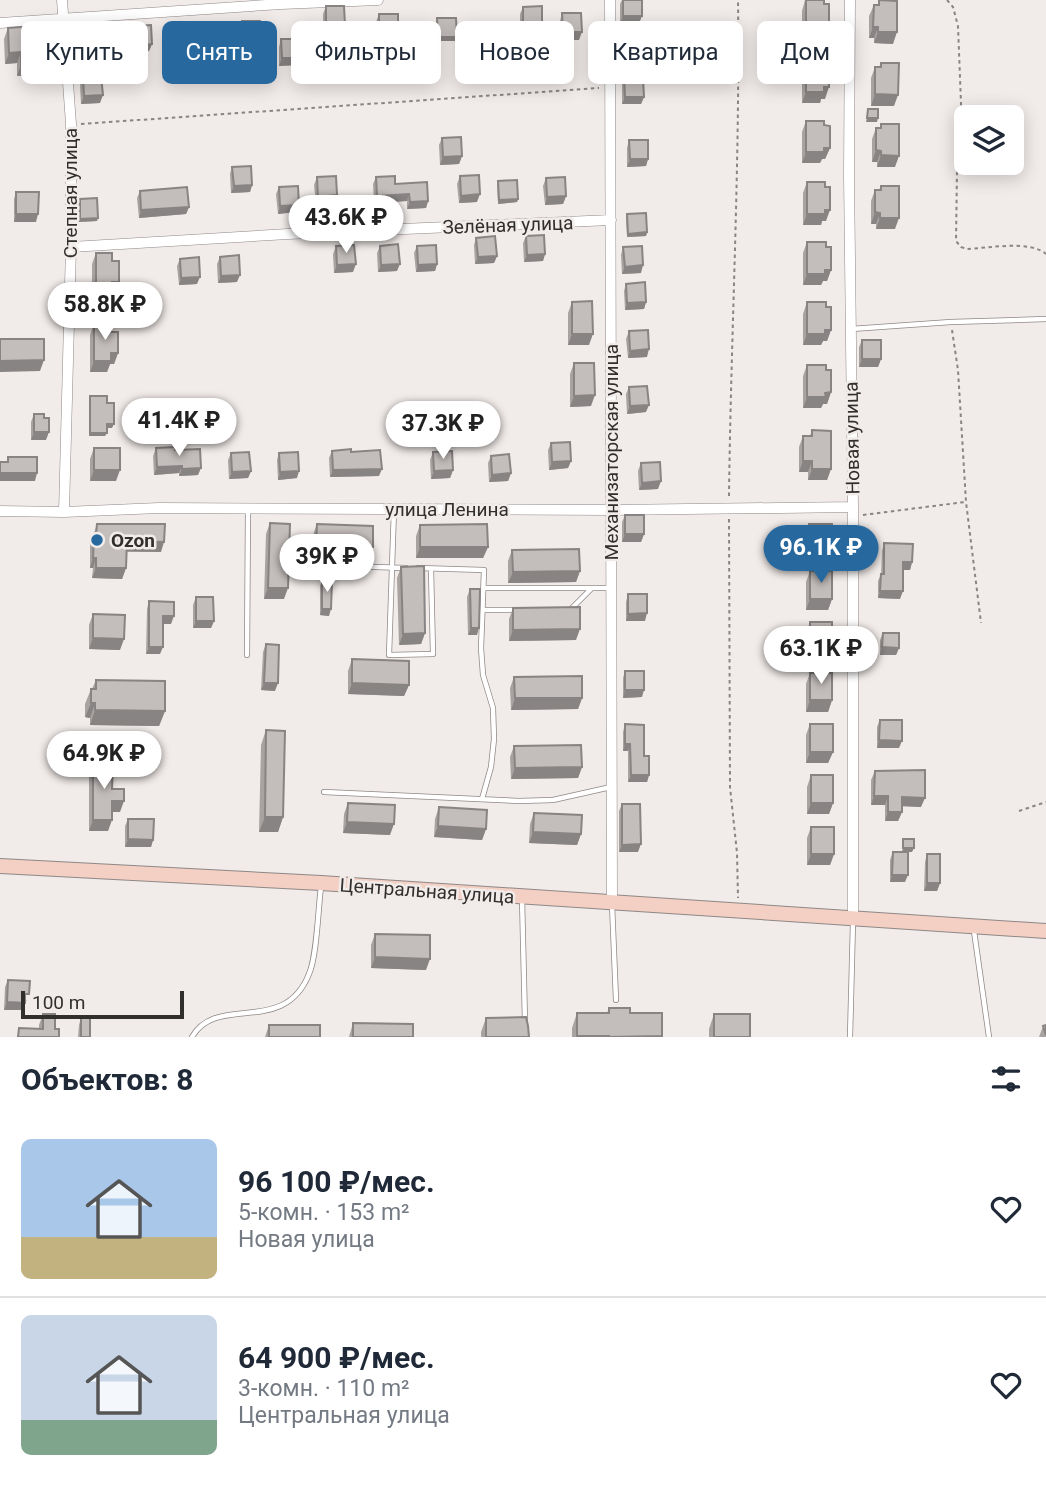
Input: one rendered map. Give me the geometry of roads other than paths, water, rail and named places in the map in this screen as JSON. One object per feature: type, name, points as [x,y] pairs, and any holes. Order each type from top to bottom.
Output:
[{"type":"street","name":"Степная улица","points":[[62,0],[71,124],[71,247],[64,512]]},
{"type":"street","points":[[0,23],[379,0]]},
{"type":"street","name":"Механизаторская улица","points":[[610,0],[612,904]]},
{"type":"street","name":"Новая улица","points":[[850,0],[853,918]]},
{"type":"street","name":"Зелёная улица","points":[[71,247],[611,220]]},
{"type":"street","name":"улица Ленина","points":[[0,511],[64,512],[159,508],[729,508],[853,512]]},
{"type":"street","name":"Центральная улица","points":[[0,866],[321,883],[1046,932]]},
{"type":"lane","points":[[850,330],[951,322],[1046,319]]},
{"type":"lane","points":[[247,655],[248,509]]},
{"type":"lane","points":[[394,509],[389,655],[433,654],[431,568]]},
{"type":"lane","points":[[316,565],[484,570],[481,648],[483,676],[493,708],[494,739],[491,766],[482,799]]},
{"type":"lane","points":[[484,587],[612,588]]},
{"type":"lane","points":[[557,610],[569,610],[592,588]]},
{"type":"lane","points":[[482,610],[520,610]]},
{"type":"lane","points":[[324,792],[553,800],[612,787]]},
{"type":"lane","points":[[192,1037],[202,1026],[216,1018],[269,1010],[288,1004],[300,993],[311,971],[321,883]]},
{"type":"lane","points":[[522,897],[525,1025]]},
{"type":"lane","points":[[612,904],[616,1000]]},
{"type":"lane","points":[[850,1037],[853,918]]},
{"type":"lane","points":[[973,927],[989,1037]]},
{"type":"place","name":"Ozon","points":[[97,540]]}]
